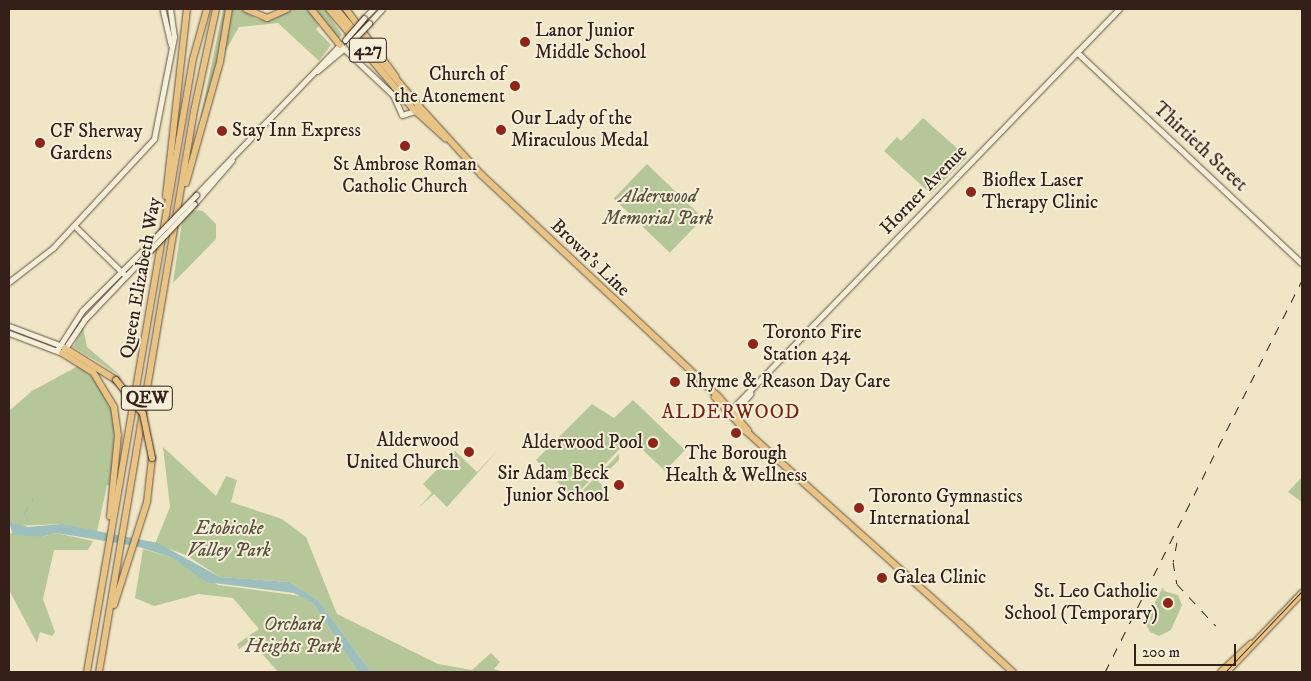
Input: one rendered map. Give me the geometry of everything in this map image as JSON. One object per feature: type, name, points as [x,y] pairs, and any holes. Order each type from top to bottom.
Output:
[{"type":"highway","points":[[167,218],[188,9]]},
{"type":"highway","name":"Queen Elizabeth Way","points":[[87,672],[111,519],[167,218],[193,59],[206,9]]},
{"type":"highway","name":"Queen Elizabeth Way","points":[[100,672],[180,203],[216,9]]},
{"type":"highway","points":[[246,9],[267,18],[287,9]]},
{"type":"highway","points":[[311,9],[345,44]]},
{"type":"highway","name":"427","points":[[329,9],[415,108]]},
{"type":"highway","name":"427","points":[[336,9],[402,89]]},
{"type":"highway","points":[[347,9],[415,108]]},
{"type":"highway","points":[[180,203],[209,109],[229,11]]},
{"type":"highway","points":[[61,349],[97,376],[114,407],[118,436],[111,519]]},
{"type":"highway","points":[[61,349],[116,380],[143,414],[152,458],[140,528],[131,560],[111,611]]},
{"type":"main road","points":[[345,44],[373,9]]},
{"type":"main road","points":[[61,349],[145,248],[317,72],[382,9]]},
{"type":"main road","name":"Horner Avenue","points":[[731,413],[1119,9]]},
{"type":"main road","name":"Brown's Line","points":[[345,44],[393,95],[402,114],[415,108],[748,430],[1013,672]]},
{"type":"main road","points":[[124,273],[144,257],[232,160]]},
{"type":"main road","points":[[9,326],[61,349]]},
{"type":"main road","points":[[9,333],[61,349]]},
{"type":"main road","points":[[1227,672],[1302,593]]},
{"type":"main road","points":[[1221,672],[1255,643]]},
{"type":"street","points":[[164,9],[171,47]]},
{"type":"street","points":[[9,282],[75,226],[154,139],[174,27],[170,9]]},
{"type":"street","name":"Thirtieth Street","points":[[1077,52],[1302,263]]},
{"type":"street","points":[[75,226],[124,273]]},
{"type":"green space","points":[[223,9],[243,9],[256,19],[270,21],[292,9],[308,9],[319,26],[316,29],[331,45],[319,61],[278,23],[239,27],[218,64],[199,125]]},
{"type":"green space","points":[[315,9],[325,9],[342,35],[337,40]]},
{"type":"green space","points":[[923,118],[967,157],[931,194],[884,151],[897,137],[901,141]]},
{"type":"green space","name":"Alderwood Memorial Park","points":[[647,164],[703,218],[670,253],[614,199]]},
{"type":"green space","points":[[193,210],[203,211],[216,224],[216,239],[173,283],[182,222]]},
{"type":"green space","points":[[83,327],[87,347],[121,376],[73,347]]},
{"type":"green space","points":[[78,366],[92,377],[112,407],[115,425],[111,486],[107,485],[97,532],[62,524],[15,526],[9,522],[9,411],[32,391]]},
{"type":"green space","points":[[633,400],[685,450],[665,471],[630,438],[573,498],[536,460],[592,404],[614,418]]},
{"type":"green space","name":"Etobicoke Valley Park","points":[[163,447],[216,496],[226,476],[237,480],[231,502],[282,519],[306,537],[337,614],[438,664],[472,670],[491,653],[500,662],[494,669],[504,672],[371,672],[318,600],[289,582],[220,577],[186,555],[155,544],[170,507]]},
{"type":"green space","points":[[499,449],[447,507],[434,494],[418,508],[432,493],[423,484],[455,451],[477,472]]},
{"type":"green space","points":[[619,454],[619,460],[598,481],[605,488],[592,502],[581,492]]},
{"type":"green space","points":[[1302,477],[1302,502],[1288,492]]},
{"type":"green space","points":[[9,533],[41,537],[56,533],[93,541],[88,550],[54,550],[43,599],[55,632],[52,636],[40,632],[37,643],[9,590]]},
{"type":"green space","name":"Orchard Heights Park","points":[[143,549],[173,558],[218,585],[301,596],[313,603],[358,672],[278,672],[251,641],[239,649],[237,644],[259,629],[233,598],[199,594],[154,606],[135,598]]},
{"type":"green space","points":[[1163,587],[1164,591],[1178,595],[1182,605],[1171,630],[1159,636],[1150,632],[1145,622]]},
{"type":"water","points":[[9,522],[28,527],[62,524],[158,543],[220,577],[289,582],[318,600],[371,672],[358,672],[313,603],[294,593],[206,582],[173,558],[136,546],[56,533],[41,537],[13,535]]},
{"type":"waterway","points":[[28,506],[24,513],[28,521]]},
{"type":"tram line","points":[[1225,672],[1302,591]]},
{"type":"railway","points":[[1105,672],[1302,280]]},
{"type":"railway","points":[[1177,542],[1173,562],[1177,584],[1216,626]]},
{"type":"place","name":"Lanor Junior Middle School","points":[[525,42]]},
{"type":"place","name":"Church of the Atonement","points":[[515,86]]},
{"type":"place","name":"Our Lady of the Miraculous Medal","points":[[501,130]]},
{"type":"place","name":"Stay Inn Express","points":[[222,131]]},
{"type":"place","name":"CF Sherway Gardens","points":[[40,143]]},
{"type":"place","name":"St Ambrose Roman Catholic Church","points":[[405,146]]},
{"type":"place","name":"Bioflex Laser Therapy Clinic","points":[[971,192]]},
{"type":"place","name":"Toronto Fire Station 434","points":[[753,344]]},
{"type":"place","name":"Rhyme & Reason Day Care","points":[[675,382]]},
{"type":"place","name":"The Borough Health & Wellness","points":[[736,433]]},
{"type":"place","name":"Alderwood Pool","points":[[653,443]]},
{"type":"place","name":"Alderwood United Church","points":[[469,452]]},
{"type":"place","name":"Sir Adam Beck Junior School","points":[[619,485]]},
{"type":"place","name":"Toronto Gymnastics International","points":[[859,508]]},
{"type":"place","name":"Galea Clinic","points":[[882,578]]},
{"type":"place","name":"St. Leo Catholic School (Temporary)","points":[[1168,603]]},
{"type":"district","name":"ALDERWOOD","points":[[731,412]]}]
